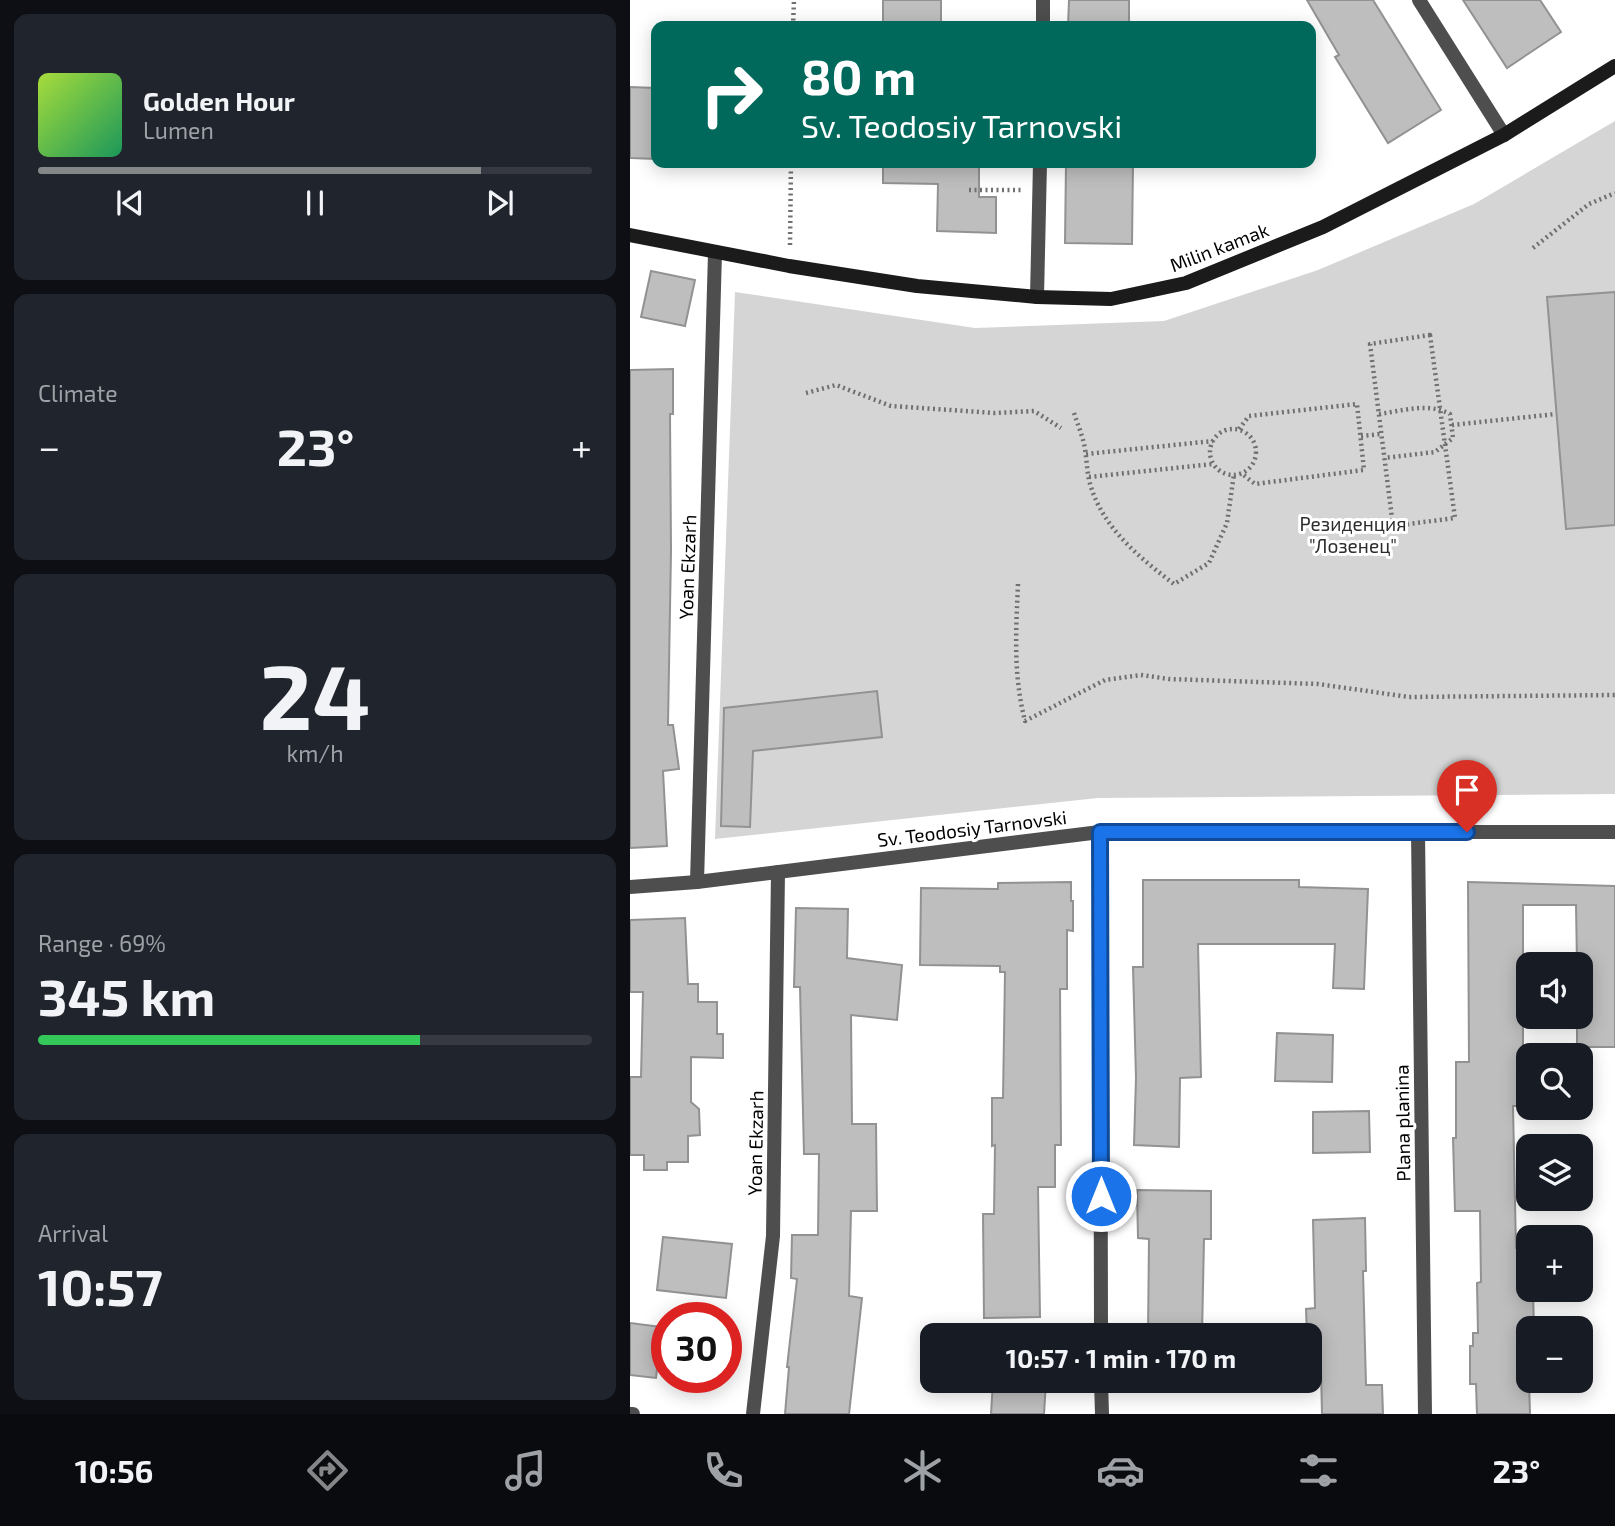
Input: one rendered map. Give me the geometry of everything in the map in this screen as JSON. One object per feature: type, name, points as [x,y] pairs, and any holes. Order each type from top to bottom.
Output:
[{"type":"street","points":[[1043,0],[1043,21]]},
{"type":"street","points":[[1419,0],[1504,135]]},
{"type":"street","name":"Milin kamak","points":[[630,235],[789,267],[917,286],[1037,297],[1111,299],[1186,283],[1324,227],[1504,135],[1615,66]]},
{"type":"street","points":[[1037,297],[1040,168]]},
{"type":"street","name":"Yoan Ekzarh","points":[[698,882],[715,253]]},
{"type":"street","points":[[1100,832],[1101,1323]]},
{"type":"street","name":"Sv. Teodosiy Tarnovski","points":[[630,887],[698,882],[1100,832],[1615,832]]},
{"type":"street","name":"Plana planina","points":[[1418,832],[1425,1414]]},
{"type":"street","name":"Yoan Ekzarh","points":[[753,1414],[773,1236],[778,872]]},
{"type":"street","points":[[1101,1393],[1102,1414]]},
{"type":"path","points":[[793,21],[794,0]]},
{"type":"path","points":[[789,267],[791,168]]},
{"type":"path","points":[[970,190],[1020,190]]},
{"type":"path","points":[[1533,248],[1590,204],[1615,193]]},
{"type":"path","points":[[1430,335],[1455,518],[1393,526],[1379,414],[1370,344],[1430,335]]},
{"type":"path","points":[[806,393],[836,385],[891,406],[995,413],[1034,411],[1060,428]]},
{"type":"path","points":[[1239,429],[1249,416],[1357,404],[1364,470],[1255,484],[1241,473]]},
{"type":"path","points":[[1379,414],[1440,408],[1450,414],[1452,425],[1453,438],[1435,453],[1384,458]]},
{"type":"path","points":[[1074,413],[1095,499],[1121,537],[1144,561],[1174,584],[1209,563],[1227,523],[1234,474]]},
{"type":"path","points":[[1452,425],[1556,414]]},
{"type":"path","points":[[1089,477],[1213,464],[1226,473],[1241,473],[1252,464],[1256,450],[1251,437],[1239,429],[1224,430],[1213,441],[1210,449],[1213,464]]},
{"type":"path","points":[[1360,436],[1381,434]]},
{"type":"path","points":[[1086,454],[1213,441]]},
{"type":"path","points":[[1018,584],[1015,649],[1017,691],[1025,721],[1105,680],[1141,675],[1183,680],[1318,684],[1409,697],[1615,695]]},
{"type":"green space","name":"Резиденция \"Лозенец\"","points":[[1615,121],[1615,794],[1098,798],[715,839],[735,292],[975,328],[1164,321],[1318,270],[1474,204]]},
{"type":"building","points":[[883,0],[941,0],[941,21],[883,21]]},
{"type":"building","points":[[1069,0],[1129,0],[1129,21],[1068,21]]},
{"type":"building","points":[[1307,0],[1373,0],[1441,110],[1388,143],[1335,57],[1339,55]]},
{"type":"building","points":[[1463,0],[1540,0],[1561,32],[1507,68]]},
{"type":"building","points":[[630,87],[651,88],[651,159],[630,158]]},
{"type":"building","points":[[883,168],[979,168],[979,197],[996,197],[996,233],[937,231],[938,184],[883,183]]},
{"type":"building","points":[[1066,168],[1133,168],[1132,244],[1065,243]]},
{"type":"building","points":[[651,271],[695,280],[685,326],[641,317]]},
{"type":"building","points":[[1615,292],[1615,525],[1566,529],[1547,297]]},
{"type":"building","points":[[673,369],[673,414],[670,414],[668,725],[673,725],[679,769],[663,771],[667,846],[630,848],[630,370]]},
{"type":"building","points":[[877,691],[882,737],[753,751],[750,827],[721,826],[724,708]]},
{"type":"building","points":[[1143,880],[1299,880],[1299,887],[1368,889],[1364,989],[1333,988],[1335,944],[1198,944],[1201,1077],[1180,1078],[1179,1147],[1134,1145],[1136,1078],[1133,967],[1143,967]]},
{"type":"building","points":[[1071,882],[1073,931],[1067,930],[1067,989],[1060,989],[1061,1145],[1055,1145],[1055,1187],[1038,1187],[1040,1317],[984,1318],[983,1214],[994,1214],[995,1145],[992,1146],[992,1098],[1003,1098],[1005,972],[1000,972],[1000,966],[920,965],[921,888],[998,889],[998,883]]},
{"type":"building","points":[[1468,882],[1615,886],[1615,1047],[1593,1047],[1593,1043],[1577,1043],[1577,1029],[1593,1029],[1593,952],[1577,952],[1576,905],[1523,905],[1523,952],[1516,952],[1516,1029],[1523,1029],[1523,1043],[1516,1043],[1516,1106],[1513,1106],[1516,1302],[1533,1302],[1534,1316],[1516,1316],[1516,1393],[1529,1393],[1530,1414],[1477,1414],[1476,1384],[1470,1384],[1470,1346],[1473,1346],[1473,1333],[1478,1333],[1477,1283],[1481,1282],[1480,1211],[1455,1211],[1453,1138],[1456,1138],[1456,1062],[1469,1062]]},
{"type":"building","points":[[796,908],[848,909],[847,958],[902,965],[897,1020],[851,1015],[852,1124],[876,1124],[877,1211],[851,1211],[849,1296],[862,1298],[849,1414],[785,1414],[787,1367],[797,1279],[791,1278],[792,1235],[818,1235],[819,1154],[804,1154],[800,987],[794,987]]},
{"type":"building","points":[[685,918],[688,984],[698,984],[698,1002],[717,1002],[717,1034],[723,1034],[723,1058],[691,1057],[691,1102],[699,1109],[700,1135],[688,1136],[688,1162],[667,1162],[667,1170],[644,1170],[644,1155],[630,1155],[630,1077],[641,1077],[643,992],[630,992],[630,920]]},
{"type":"building","points":[[1277,1033],[1333,1035],[1332,1082],[1275,1081]]},
{"type":"building","points":[[1369,1111],[1370,1152],[1313,1153],[1313,1112]]},
{"type":"building","points":[[1137,1190],[1211,1191],[1211,1239],[1204,1239],[1202,1323],[1148,1323],[1149,1239],[1138,1238]]},
{"type":"building","points":[[1365,1218],[1366,1271],[1363,1271],[1366,1385],[1382,1385],[1383,1414],[1322,1414],[1322,1323],[1307,1323],[1306,1309],[1315,1308],[1313,1220]]},
{"type":"building","points":[[663,1237],[732,1244],[726,1298],[657,1290]]},
{"type":"building","points":[[630,1323],[651,1326],[651,1377],[630,1375]]},
{"type":"building","points":[[992,1393],[1045,1393],[1044,1414],[991,1414]]},
{"type":"route","points":[[1101,1196],[1100,832],[1467,832]]}]
